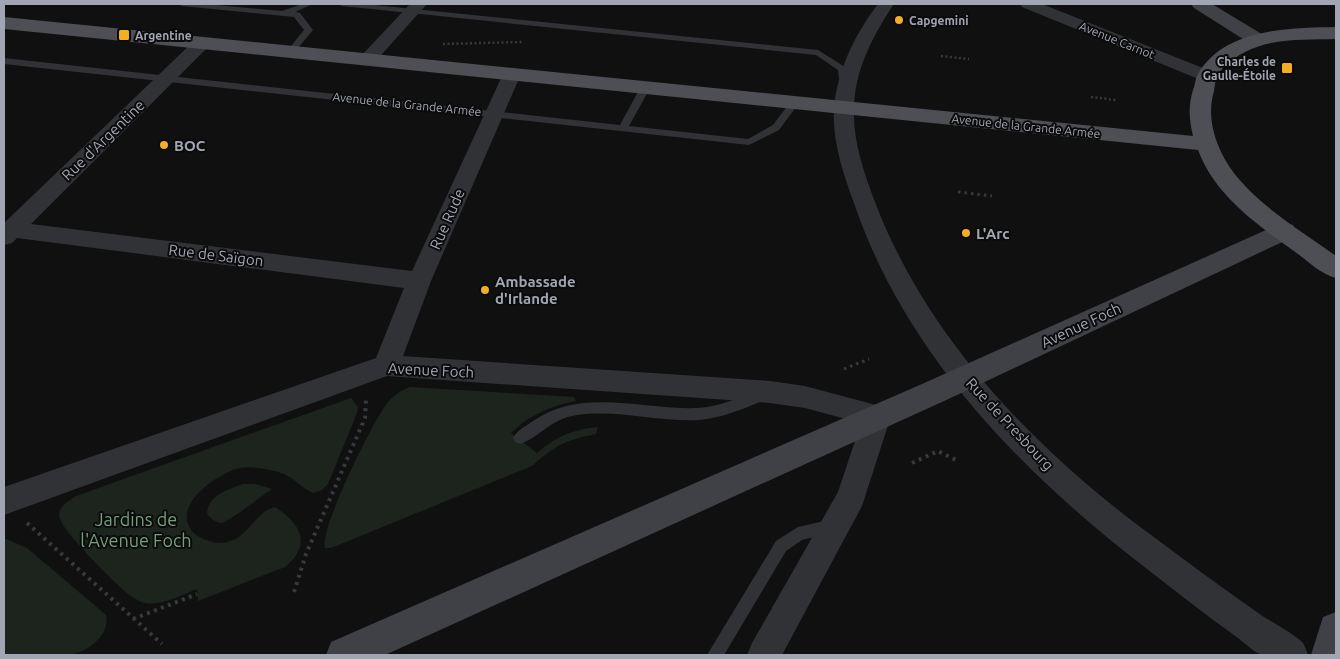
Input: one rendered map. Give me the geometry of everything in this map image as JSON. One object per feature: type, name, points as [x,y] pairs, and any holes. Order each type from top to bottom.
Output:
[{"type":"main road","points":[[1200,4],[1258,40]]},
{"type":"main road","name":"Avenue de la Grande Armée","points":[[4,23],[1208,144]]},
{"type":"main road","points":[[1336,33],[1305,33],[1258,40],[1239,47],[1228,54],[1207,76],[1200,101],[1201,114],[1212,158],[1231,184],[1253,207],[1336,270]]},
{"type":"main road","name":"Avenue Foch","points":[[344,655],[966,378],[1284,231]]},
{"type":"main road","points":[[1329,655],[1336,630]]},
{"type":"street","name":"Rue de Presbourg","points":[[886,4],[862,41],[853,67],[844,108],[850,160],[873,230],[926,324],[966,378],[1003,422],[1044,464],[1102,516],[1218,604],[1291,655]]},
{"type":"street","name":"Avenue Carnot","points":[[1028,4],[1207,76]]},
{"type":"street","points":[[367,60],[416,7]]},
{"type":"street","name":"Rue d'Argentine","points":[[8,233],[202,43]]},
{"type":"street","name":"Rue Rude","points":[[386,365],[419,281],[512,74]]},
{"type":"street","name":"Rue de Saïgon","points":[[8,233],[419,281]]},
{"type":"street","name":"Avenue Foch","points":[[13,499],[386,365],[770,392],[805,397],[877,416]]},
{"type":"street","points":[[764,655],[852,496],[877,416]]},
{"type":"lane","points":[[182,4],[297,15],[309,30],[290,52]]},
{"type":"lane","points":[[284,13],[309,4]]},
{"type":"lane","points":[[342,4],[416,7],[818,53],[842,69],[844,108]]},
{"type":"lane","name":"Avenue de la Grande Armée","points":[[4,61],[749,142],[771,132],[782,124],[794,103]]},
{"type":"lane","points":[[623,128],[645,88]]},
{"type":"lane","points":[[520,438],[546,419],[563,412],[586,408],[698,414],[719,411],[770,392]]},
{"type":"lane","points":[[715,655],[781,546],[798,534],[838,524]]},
{"type":"path","points":[[941,56],[969,59]]},
{"type":"path","points":[[1091,97],[1116,100]]},
{"type":"path","points":[[958,192],[992,196]]},
{"type":"path","points":[[844,370],[870,359]]},
{"type":"path","points":[[294,592],[306,554],[365,418],[367,391]]},
{"type":"path","points":[[912,463],[938,451],[956,460]]},
{"type":"path","points":[[13,499],[133,619],[162,644]]},
{"type":"path","points":[[133,619],[197,594]]},
{"type":"green space","points":[[410,387],[574,397],[576,401],[541,412],[525,421],[511,433],[537,453],[551,442],[565,435],[598,427],[596,434],[561,445],[547,453],[532,466],[331,548],[325,548],[325,537],[338,500],[370,432],[391,399]]},
{"type":"green space","name":"Jardins de l'Avenue Foch","points":[[351,398],[358,407],[357,413],[328,484],[322,490],[313,493],[284,474],[245,467],[220,476],[210,483],[192,501],[188,511],[187,521],[192,531],[197,536],[219,543],[229,542],[237,538],[267,510],[275,507],[291,520],[300,534],[299,550],[285,567],[198,601],[197,589],[158,603],[145,603],[124,591],[90,558],[62,523],[59,516],[59,512],[64,504],[76,496]]},
{"type":"green space","points":[[243,484],[256,484],[272,489],[225,522],[216,522],[207,514],[211,502],[219,494]]},
{"type":"green space","name":"Jardins de l'Avenue Foch","points":[[4,538],[27,548],[106,615],[105,630],[89,647],[67,655],[4,655]]},
{"type":"place","name":"Capgemini","points":[[899,20]]},
{"type":"place","name":"Argentine","points":[[124,35]]},
{"type":"place","name":"Charles de Gaulle-Étoile","points":[[1287,68]]},
{"type":"place","name":"BOC","points":[[164,145]]},
{"type":"place","name":"L'Arc","points":[[966,233]]},
{"type":"place","name":"Ambassade d'Irlande","points":[[485,290]]}]
